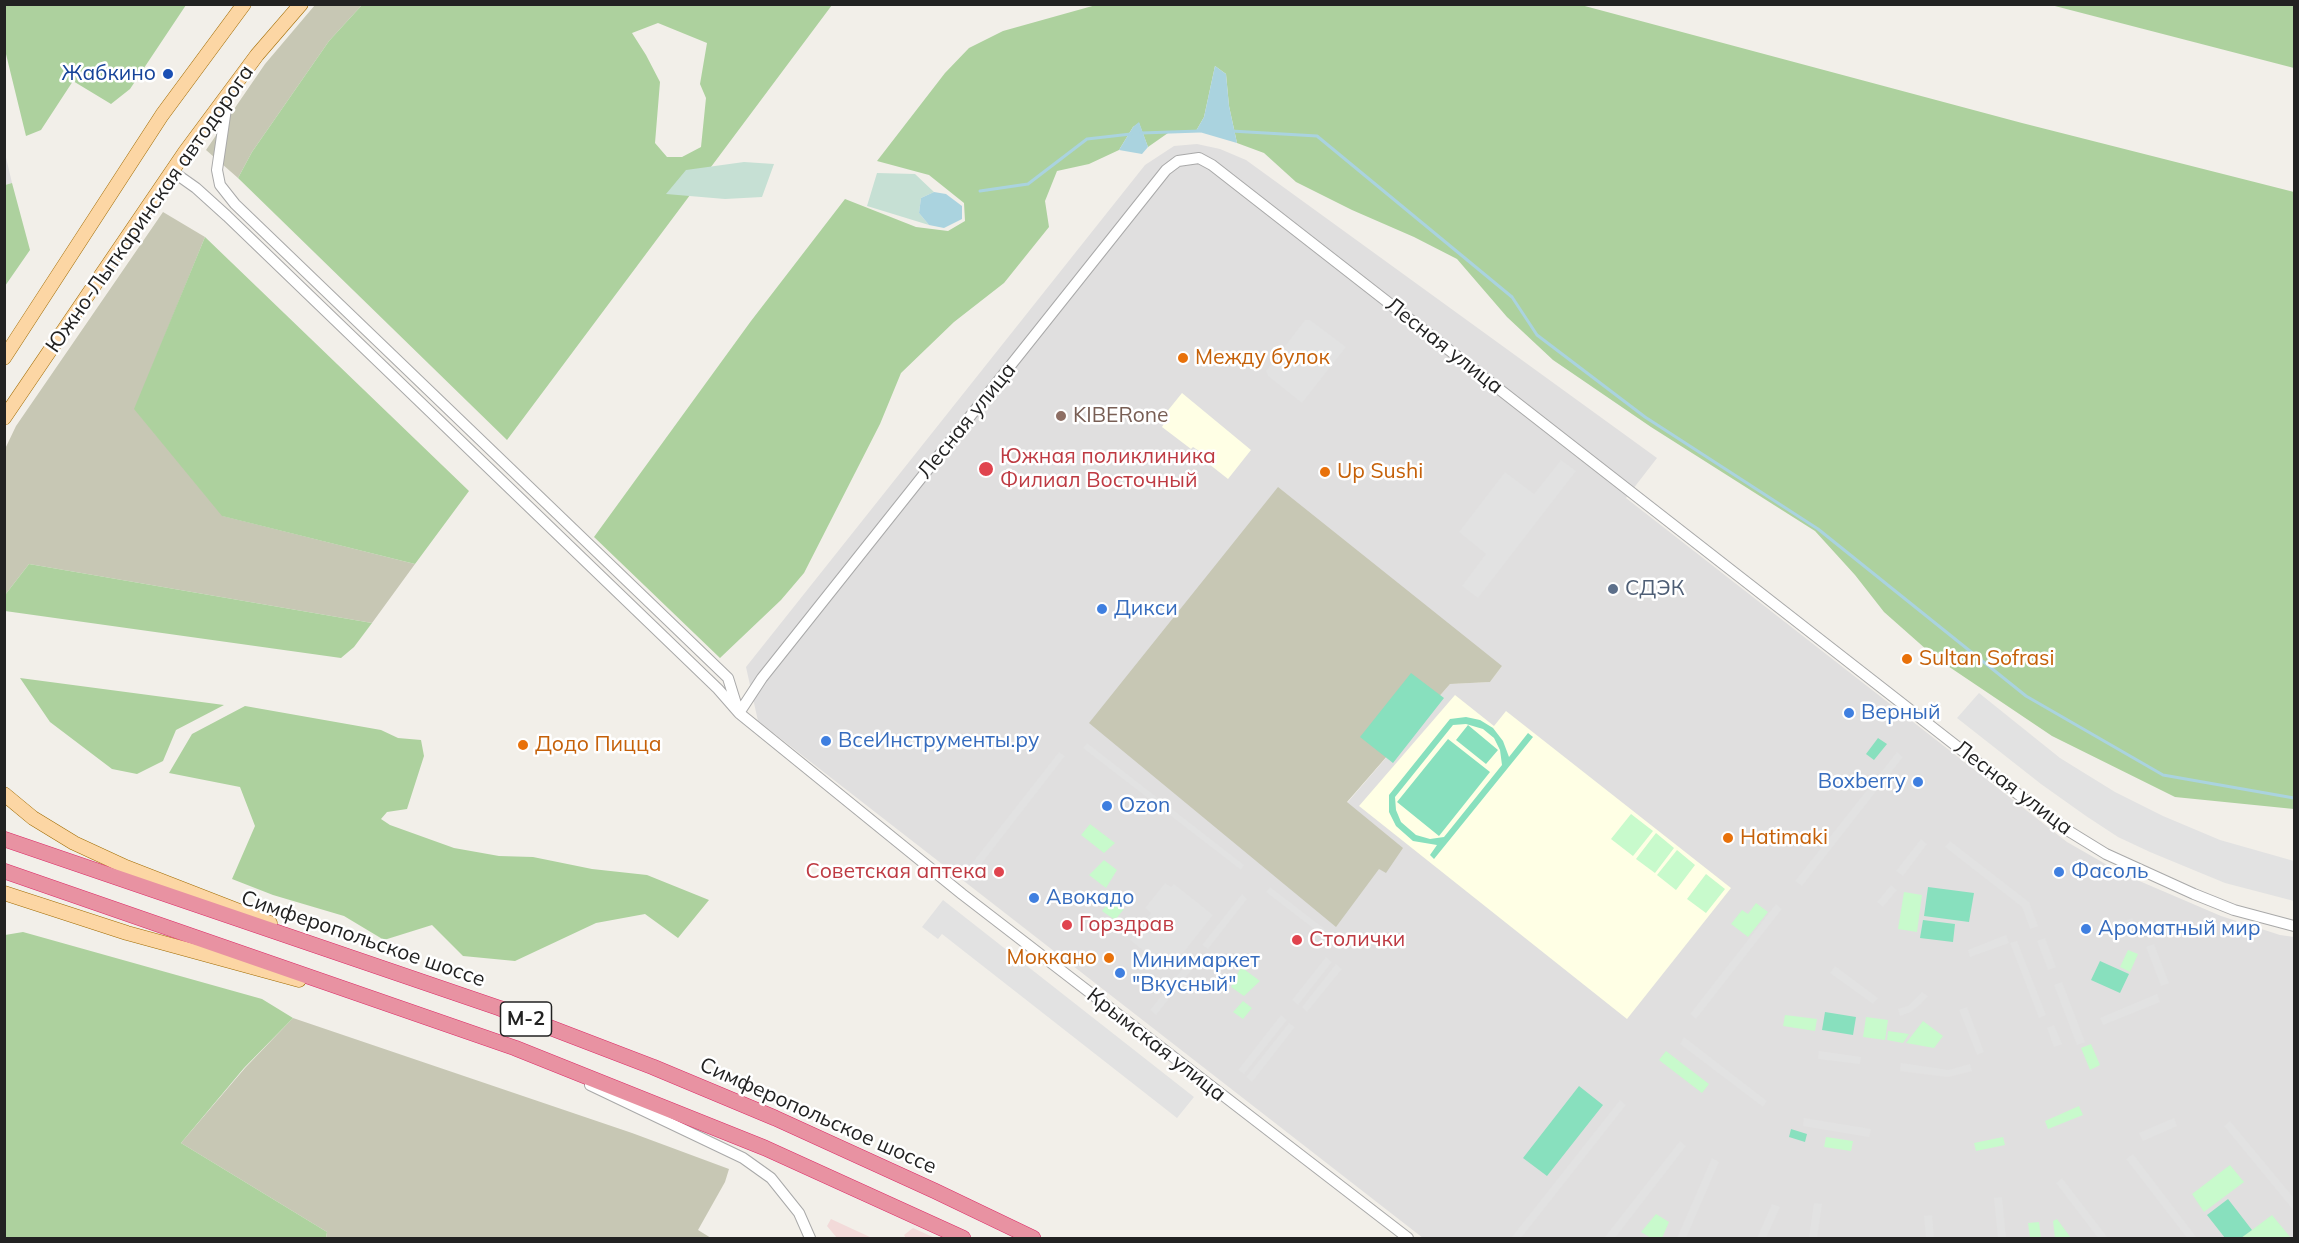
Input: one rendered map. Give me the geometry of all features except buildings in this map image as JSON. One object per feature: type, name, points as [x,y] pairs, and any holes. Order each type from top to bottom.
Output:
[{"type":"highway","name":"Симферопольское шоссе","points":[[4,838],[499,1008],[642,1063],[775,1118],[935,1191],[1033,1239]]},
{"type":"highway","name":"М-2","points":[[4,871],[515,1048],[765,1148],[963,1239]]},
{"type":"main road","name":"Южно-Лыткаринская автодорога","points":[[4,358],[162,115],[244,4]]},
{"type":"main road","name":"Южно-Лыткаринская автодорога","points":[[4,418],[172,171],[257,55],[301,4]]},
{"type":"main road","points":[[4,352],[28,322]]},
{"type":"main road","points":[[4,794],[33,818],[74,843],[126,867],[417,980]]},
{"type":"main road","points":[[4,893],[127,933],[400,1008]]},
{"type":"street","points":[[228,94],[217,170],[220,185],[235,204],[728,678],[739,713]]},
{"type":"street","name":"Лесная улица","points":[[739,713],[762,678],[1166,170],[1178,161],[1199,158],[1212,165],[2067,830],[2106,854],[2174,886],[2234,910],[2295,926]]},
{"type":"street","name":"Крымская улица","points":[[172,171],[196,188],[236,224],[718,689],[739,713],[962,894],[1408,1239]]},
{"type":"street","points":[[515,1048],[743,1158],[771,1178],[788,1197],[799,1213],[810,1239]]},
{"type":"shaded area","points":[[315,5],[362,5],[329,41],[252,152],[238,178],[206,150],[265,64]]},
{"type":"shaded area","points":[[1197,144],[1220,149],[1246,160],[1657,458],[1626,498],[2067,842],[2123,874],[2221,916],[2280,935],[2294,937],[2294,1238],[1423,1238],[758,721],[746,667],[1145,165],[1174,146]],"holes":[[[1502,666],[1490,682],[1450,684],[1347,803],[1386,872],[1090,723]]]},
{"type":"shaded area","points":[[4,149],[12,183],[5,185],[4,185]]},
{"type":"shaded area","points":[[744,162],[774,164],[762,197],[725,199],[666,194],[686,170]]},
{"type":"shaded area","points":[[877,173],[915,174],[934,192],[921,198],[919,213],[929,225],[867,206]]},
{"type":"shaded area","points":[[163,212],[205,237],[135,409],[223,516],[415,564],[372,623],[29,564],[5,595],[5,449],[16,426]]},
{"type":"shaded area","points":[[1305,320],[1310,320],[1346,347],[1302,403],[1268,376],[1266,371]]},
{"type":"shaded area","points":[[1182,393],[1251,450],[1228,479],[1209,464],[1211,461],[1205,455],[1193,447],[1191,449],[1162,427],[1165,422],[1161,419]]},
{"type":"shaded area","points":[[1561,460],[1576,471],[1478,598],[1462,586],[1486,554],[1459,532],[1505,472],[1534,494]]},
{"type":"shaded area","points":[[1278,487],[1502,666],[1490,682],[1450,684],[1347,802],[1403,848],[1386,873],[1379,869],[1336,927],[1089,723]]},
{"type":"shaded area","points":[[1979,693],[2060,758],[2115,792],[2163,816],[2220,840],[2294,861],[2294,901],[2225,883],[2118,837],[2086,816],[1957,718]]},
{"type":"shaded area","points":[[1455,695],[1494,726],[1506,711],[1731,888],[1627,1019],[1359,806]]},
{"type":"shaded area","points":[[1087,743],[1244,865],[1241,870],[1083,748]]},
{"type":"shaded area","points":[[1059,752],[1065,756],[975,872],[969,867]]},
{"type":"shaded area","points":[[1897,752],[1903,757],[1802,886],[1795,881]]},
{"type":"shaded area","points":[[1921,839],[1927,844],[1903,876],[1896,871]]},
{"type":"shaded area","points":[[1950,841],[2029,902],[2038,926],[2030,929],[2022,907],[1945,847]]},
{"type":"shaded area","points":[[1165,883],[1171,887],[1174,884],[1213,915],[1169,971],[1130,940],[1151,913],[1145,908]]},
{"type":"shaded area","points":[[1891,885],[1897,890],[1883,907],[1877,902]]},
{"type":"shaded area","points":[[1270,887],[1326,930],[1322,935],[1266,892]]},
{"type":"shaded area","points":[[1242,894],[1247,899],[1208,949],[1202,945]]},
{"type":"shaded area","points":[[943,900],[1194,1097],[1177,1118],[942,934],[938,939],[922,927]]},
{"type":"shaded area","points":[[1776,904],[1782,909],[1696,1019],[1690,1014]]},
{"type":"shaded area","points":[[2132,918],[2135,926],[2115,933],[2112,926]]},
{"type":"shaded area","points":[[2006,935],[2009,943],[1970,957],[1968,950]]},
{"type":"shaded area","points":[[2045,938],[2056,967],[2048,970],[2037,941]]},
{"type":"shaded area","points":[[2017,941],[2046,1015],[2039,1018],[2010,943]]},
{"type":"shaded area","points":[[2154,944],[2169,983],[2161,986],[2146,947]]},
{"type":"shaded area","points":[[1192,957],[1198,962],[1156,1015],[1150,1010]]},
{"type":"shaded area","points":[[1326,957],[1332,962],[1298,1005],[1292,1000]]},
{"type":"shaded area","points":[[1336,964],[1342,969],[1307,1012],[1302,1007]]},
{"type":"shaded area","points":[[1835,966],[1878,998],[1873,1004],[1830,973]]},
{"type":"shaded area","points":[[2062,982],[2085,1042],[2077,1045],[2054,985]]},
{"type":"shaded area","points":[[1922,992],[1928,996],[1921,1004],[1911,1012],[1900,1016],[1898,1009],[1908,1006]]},
{"type":"shaded area","points":[[2157,994],[2160,1002],[2103,1025],[2100,1018]]},
{"type":"shaded area","points":[[1967,1007],[1984,1052],[1977,1055],[1959,1010]]},
{"type":"shaded area","points":[[1281,1015],[1287,1020],[1244,1074],[1238,1070]]},
{"type":"shaded area","points":[[293,1018],[632,1133],[729,1169],[725,1182],[698,1230],[711,1238],[326,1238],[327,1232],[181,1143],[245,1068]]},
{"type":"shaded area","points":[[1289,1023],[1295,1027],[1252,1082],[1246,1077]]},
{"type":"shaded area","points":[[2054,1025],[2062,1044],[2054,1047],[2047,1028]]},
{"type":"shaded area","points":[[1684,1037],[1767,1101],[1763,1107],[1680,1044]]},
{"type":"shaded area","points":[[1819,1051],[1861,1057],[1860,1064],[1818,1059]]},
{"type":"shaded area","points":[[1901,1063],[1949,1070],[1970,1064],[1972,1071],[1948,1077],[1900,1071]]},
{"type":"shaded area","points":[[1620,1100],[1626,1105],[1521,1238],[1511,1238]]},
{"type":"shaded area","points":[[1804,1118],[1871,1129],[1869,1137],[1803,1126]]},
{"type":"shaded area","points":[[2174,1118],[2177,1126],[2143,1141],[2139,1133]]},
{"type":"shaded area","points":[[2230,1121],[2294,1198],[2294,1211],[2224,1126]]},
{"type":"shaded area","points":[[1680,1141],[1686,1146],[1615,1238],[1604,1238]]},
{"type":"shaded area","points":[[2133,1154],[2197,1238],[2187,1238],[2126,1159]]},
{"type":"shaded area","points":[[1712,1158],[1719,1162],[1686,1238],[1677,1238]]},
{"type":"shaded area","points":[[2062,1178],[2108,1238],[2098,1238],[2056,1183]]},
{"type":"shaded area","points":[[2002,1197],[2006,1238],[1998,1238],[1994,1198]]},
{"type":"shaded area","points":[[1814,1203],[1822,1204],[1817,1238],[1809,1238]]},
{"type":"shaded area","points":[[1772,1204],[1780,1207],[1766,1238],[1757,1238]]},
{"type":"shaded area","points":[[1932,1215],[1934,1238],[1926,1238],[1924,1216]]},
{"type":"shaded area","points":[[831,1219],[872,1238],[837,1238],[827,1226]]},
{"type":"shaded area","points":[[913,1228],[935,1238],[906,1238],[904,1235]]},
{"type":"green space","points":[[4,5],[186,5],[130,89],[111,104],[73,81],[41,130],[26,136],[5,50]]},
{"type":"green space","points":[[362,5],[832,5],[507,440],[238,178],[252,152],[329,41]],"holes":[[[658,23],[707,43],[700,84],[706,98],[701,147],[682,157],[667,157],[655,143],[660,82],[632,33]]]},
{"type":"green space","points":[[1096,5],[1581,5],[2022,123],[2294,192],[2294,809],[2175,797],[2052,736],[1936,658],[1884,612],[1855,575],[1815,531],[1651,427],[1553,360],[1507,317],[1457,259],[1296,182],[1264,153],[1237,143],[1229,106],[1226,74],[1215,66],[1204,117],[1196,131],[1168,133],[1148,147],[1139,123],[1133,127],[1119,150],[1089,164],[1057,171],[1045,201],[1049,227],[1004,283],[954,322],[901,373],[880,424],[804,573],[781,600],[720,658],[594,537],[751,321],[845,199],[916,227],[948,231],[965,221],[964,203],[929,175],[877,161],[945,73],[969,48],[1003,31]]},
{"type":"green space","points":[[2051,5],[2294,5],[2294,68]]},
{"type":"green space","points":[[12,183],[30,250],[5,286],[5,185]]},
{"type":"green space","points":[[205,237],[469,491],[415,564],[222,516],[134,409]]},
{"type":"green space","points":[[29,564],[372,623],[354,647],[341,658],[5,611],[5,595]]},
{"type":"green space","points":[[1411,673],[1444,698],[1393,763],[1360,737]]},
{"type":"green space","points":[[20,678],[224,705],[176,730],[163,761],[137,774],[112,769],[50,722]]},
{"type":"green space","points":[[245,706],[381,730],[398,738],[421,740],[424,756],[407,809],[387,812],[381,819],[390,825],[454,848],[499,856],[533,857],[592,869],[647,875],[709,900],[678,938],[645,914],[596,923],[515,961],[463,956],[432,925],[384,940],[344,916],[273,895],[232,879],[255,826],[240,787],[169,773],[192,734]]},
{"type":"green space","points":[[1466,717],[1480,720],[1493,728],[1503,741],[1509,757],[1528,733],[1533,737],[1434,859],[1430,855],[1437,845],[1413,841],[1396,826],[1389,812],[1389,795],[1450,719]],"holes":[[[1466,724],[1483,729],[1494,738],[1500,750],[1502,765],[1444,837],[1430,839],[1416,835],[1401,822],[1396,810],[1395,797],[1453,725]]]},
{"type":"green space","points":[[1468,725],[1498,750],[1486,764],[1456,740]]},
{"type":"green space","points":[[1878,738],[1887,744],[1874,760],[1866,754]]},
{"type":"green space","points":[[1448,739],[1490,772],[1439,836],[1397,802]]},
{"type":"green space","points":[[1631,814],[1653,831],[1633,856],[1611,839]]},
{"type":"green space","points":[[1090,824],[1115,843],[1104,853],[1081,835]]},
{"type":"green space","points":[[1656,833],[1674,848],[1655,873],[1636,859]]},
{"type":"green space","points":[[1677,850],[1695,865],[1676,890],[1657,875]]},
{"type":"green space","points":[[1104,860],[1117,870],[1106,888],[1089,875]]},
{"type":"green space","points":[[1706,874],[1725,889],[1706,913],[1687,899]]},
{"type":"green space","points":[[1928,887],[1974,893],[1969,922],[1924,916]]},
{"type":"green space","points":[[1904,892],[1922,895],[1917,932],[1898,929]]},
{"type":"green space","points":[[1111,899],[1124,909],[1115,920],[1102,911]]},
{"type":"green space","points":[[1756,903],[1768,912],[1748,937],[1731,924],[1742,910],[1748,914]]},
{"type":"green space","points":[[1923,920],[1955,924],[1953,942],[1920,938]]},
{"type":"green space","points":[[23,932],[262,999],[293,1018],[244,1068],[181,1143],[327,1232],[326,1238],[5,1238],[5,935]]},
{"type":"green space","points":[[2128,950],[2138,954],[2130,972],[2120,967]]},
{"type":"green space","points":[[2100,961],[2129,974],[2120,993],[2091,980]]},
{"type":"green space","points":[[1241,967],[1260,981],[1244,996],[1231,987]]},
{"type":"green space","points":[[1243,1001],[1252,1008],[1243,1019],[1233,1012]]},
{"type":"green space","points":[[1825,1012],[1856,1017],[1853,1035],[1822,1030]]},
{"type":"green space","points":[[1785,1015],[1817,1019],[1815,1031],[1783,1026]]},
{"type":"green space","points":[[1866,1017],[1888,1020],[1885,1040],[1863,1037]]},
{"type":"green space","points":[[1923,1021],[1943,1036],[1934,1048],[1906,1043]]},
{"type":"green space","points":[[1888,1031],[1909,1034],[1903,1043],[1887,1040]]},
{"type":"green space","points":[[2091,1044],[2100,1065],[2090,1070],[2081,1048]]},
{"type":"green space","points":[[1666,1051],[1709,1084],[1702,1093],[1659,1060]]},
{"type":"green space","points":[[1579,1086],[1603,1105],[1547,1176],[1523,1158]]},
{"type":"green space","points":[[2079,1106],[2083,1115],[2048,1129],[2045,1121]]},
{"type":"green space","points":[[1791,1129],[1807,1134],[1805,1142],[1789,1137]]},
{"type":"green space","points":[[1826,1137],[1853,1141],[1851,1151],[1824,1147]]},
{"type":"green space","points":[[2003,1137],[2005,1145],[1976,1151],[1974,1143]]},
{"type":"green space","points":[[2230,1165],[2244,1182],[2204,1212],[2192,1194]]},
{"type":"green space","points":[[2228,1199],[2252,1230],[2241,1238],[2225,1238],[2207,1215]]},
{"type":"green space","points":[[1656,1214],[1669,1222],[1662,1238],[1651,1238],[1641,1232]]},
{"type":"green space","points":[[2272,1215],[2291,1238],[2241,1238],[2252,1230]]},
{"type":"green space","points":[[2057,1219],[2071,1238],[2055,1238],[2053,1221]]},
{"type":"green space","points":[[2039,1222],[2041,1238],[2030,1238],[2028,1223]]},
{"type":"water","points":[[1215,66],[1226,74],[1229,106],[1237,143],[1196,131],[1204,117]]},
{"type":"water","points":[[1139,122],[1148,147],[1142,154],[1119,150],[1133,127]]},
{"type":"water","points":[[934,192],[946,194],[962,206],[962,219],[944,228],[929,225],[919,213],[921,198]]},
{"type":"waterway","points":[[1141,133],[1200,131]]},
{"type":"waterway","points":[[1231,131],[1317,136],[1512,297],[1537,335],[1645,417],[1818,529],[2026,696],[2163,775],[2294,798]]},
{"type":"waterway","points":[[980,191],[1028,184],[1087,139],[1131,134]]},
{"type":"place","name":"Жабкино","points":[[168,74]]},
{"type":"place","name":"Между булок","points":[[1183,358]]},
{"type":"place","name":"KIBERone","points":[[1061,416]]},
{"type":"place","name":"Южная поликлиника Филиал Восточный","points":[[986,469]]},
{"type":"place","name":"Up Sushi","points":[[1325,472]]},
{"type":"place","name":"СДЭК","points":[[1613,589]]},
{"type":"place","name":"Дикси","points":[[1102,609]]},
{"type":"place","name":"Sultan Sofrasi","points":[[1907,659]]},
{"type":"place","name":"Верный","points":[[1849,713]]},
{"type":"place","name":"ВсеИнструменты.ру","points":[[826,741]]},
{"type":"place","name":"Додо Пицца","points":[[523,745]]},
{"type":"place","name":"Boxberry","points":[[1918,782]]},
{"type":"place","name":"Ozon","points":[[1107,806]]},
{"type":"place","name":"Hatimaki","points":[[1728,838]]},
{"type":"place","name":"Советская аптека","points":[[999,872]]},
{"type":"place","name":"Фасоль","points":[[2059,872]]},
{"type":"place","name":"Авокадо","points":[[1034,898]]},
{"type":"place","name":"Горздрав","points":[[1067,925]]},
{"type":"place","name":"Ароматный мир","points":[[2086,929]]},
{"type":"place","name":"Столички","points":[[1297,940]]},
{"type":"place","name":"Моккано","points":[[1109,958]]},
{"type":"place","name":"Минимаркет \"Вкусный\"","points":[[1120,973]]}]
